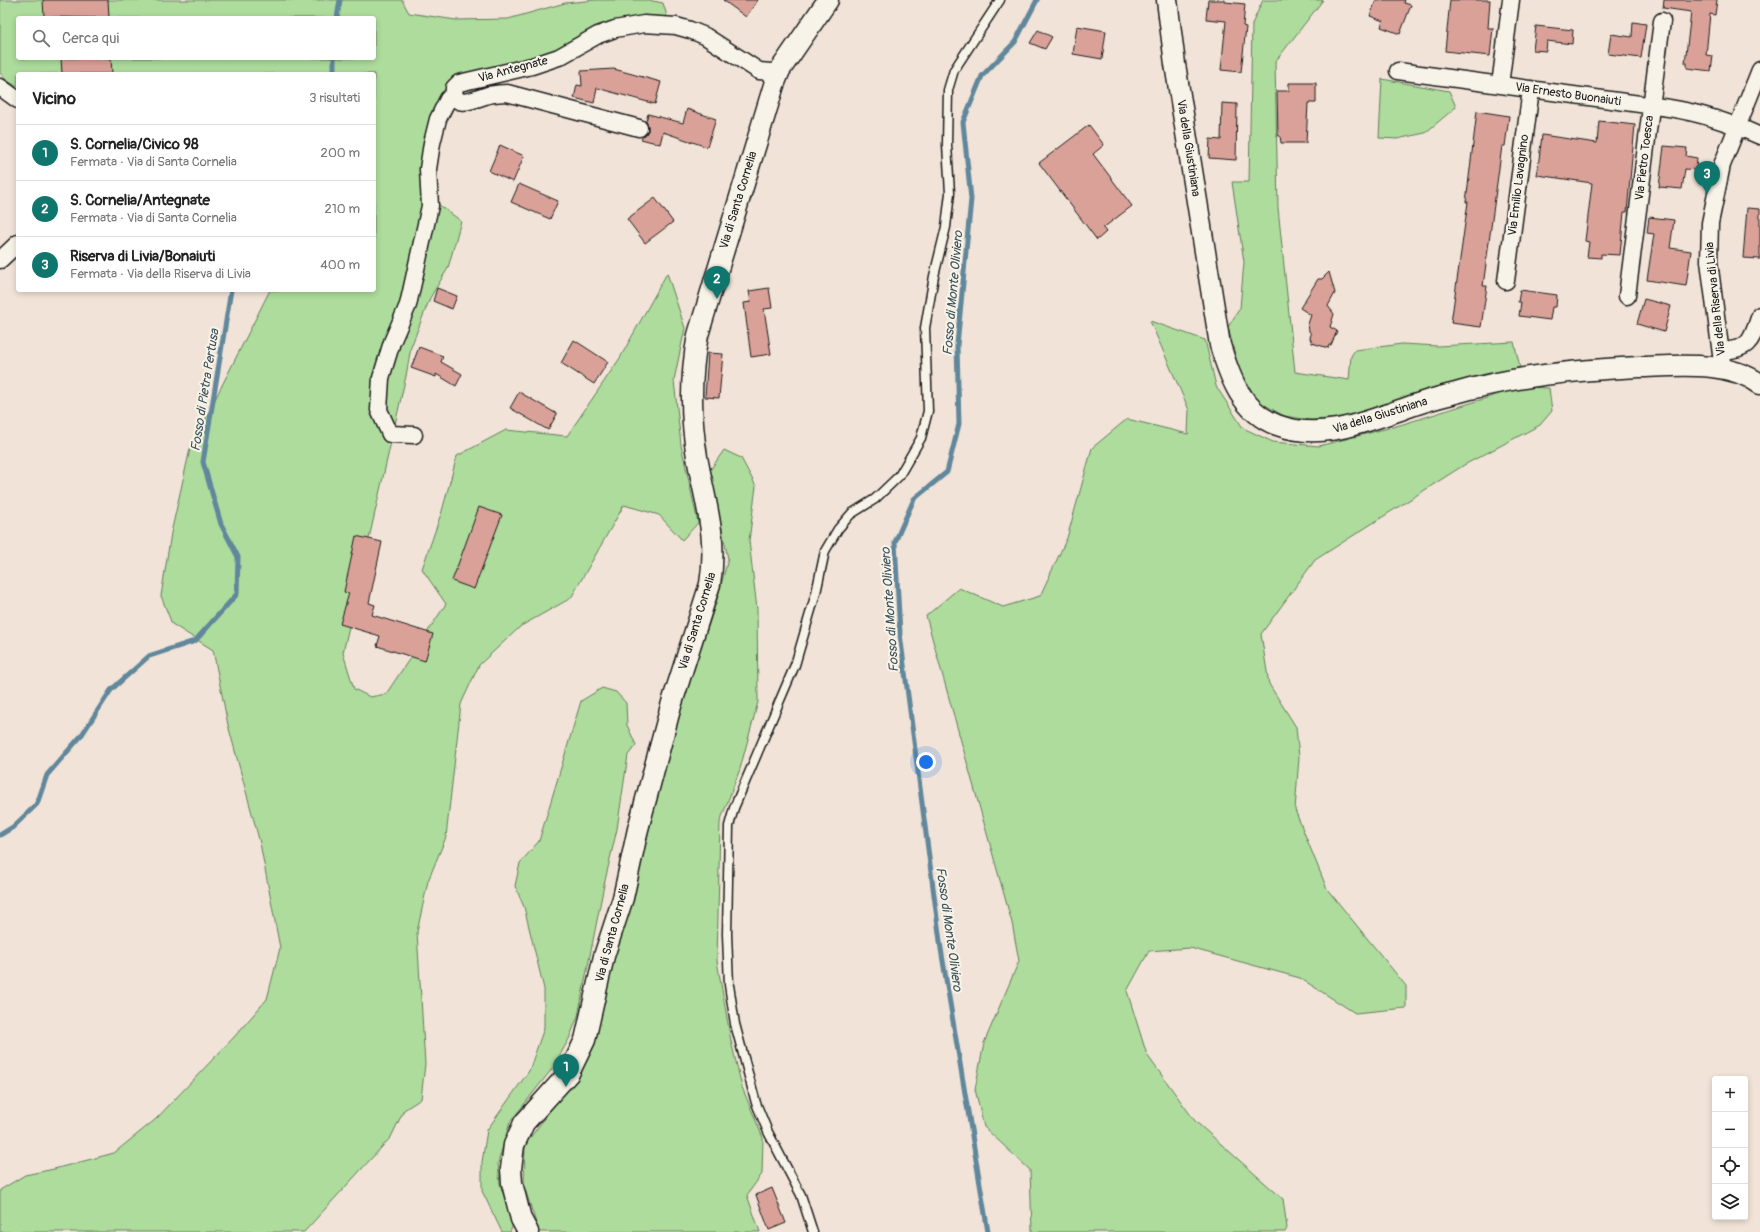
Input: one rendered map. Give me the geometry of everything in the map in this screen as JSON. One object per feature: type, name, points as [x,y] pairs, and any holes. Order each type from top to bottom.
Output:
[{"type":"street","name":"Via di Santa Cornelia","points":[[528,1232],[521,1219],[512,1183],[511,1169],[514,1145],[524,1123],[568,1073],[580,1053],[585,1040],[604,956],[622,898],[638,829],[671,706],[713,571],[712,532],[697,456],[692,421],[691,394],[693,366],[698,335],[768,102],[780,70],[828,0]]},
{"type":"street","points":[[1500,85],[1511,0]]},
{"type":"street","name":"Via della Giustiniana","points":[[1169,3],[1175,64],[1220,345],[1233,383],[1253,411],[1263,418],[1276,425],[1297,430],[1330,431],[1459,392],[1527,376],[1588,369],[1685,366],[1722,360],[1745,376],[1760,384]]},
{"type":"street","name":"Via Pietro Toesca","points":[[1628,296],[1662,21]]},
{"type":"street","name":"Via Antegnate","points":[[639,128],[507,93],[488,95],[465,102],[459,100],[455,95],[454,88],[459,83],[532,66],[559,57],[598,35],[615,29],[644,24],[676,26],[690,30],[705,36],[722,46],[759,71],[771,72],[780,70]]},
{"type":"street","name":"Via della Riserva di Livia","points":[[1722,360],[1711,283],[1709,238],[1712,208],[1722,164],[1760,70]]},
{"type":"street","name":"Via Ernesto Buonaiuti","points":[[1398,71],[1690,111],[1737,126],[1760,136]]},
{"type":"street","points":[[0,87],[16,99]]},
{"type":"street","name":"Via Emilio Lavagnino","points":[[1506,281],[1531,89]]},
{"type":"street","points":[[414,435],[390,434],[379,410],[381,378],[392,342],[408,305],[419,259],[430,206],[428,170],[438,119],[445,102],[455,95]]},
{"type":"street","points":[[0,260],[16,245]]},
{"type":"street","points":[[1722,360],[1746,345],[1752,337],[1760,315]]},
{"type":"lane","points":[[813,1232],[801,1195],[768,1132],[756,1103],[735,1024],[729,985],[727,934],[730,826],[734,808],[795,665],[816,593],[825,551],[838,529],[851,514],[875,499],[899,476],[921,438],[928,412],[925,328],[934,276],[946,226],[950,193],[948,90],[954,70],[1000,0]]},
{"type":"green space","points":[[0,0],[403,0],[409,13],[456,20],[508,19],[565,3],[596,0],[648,0],[663,3],[667,16],[549,55],[461,77],[446,87],[426,167],[438,204],[461,221],[448,268],[430,298],[411,347],[406,376],[343,653],[354,689],[370,697],[386,694],[446,604],[422,569],[442,511],[457,456],[506,430],[567,436],[620,358],[667,273],[685,328],[674,380],[681,445],[698,523],[682,540],[659,515],[624,505],[571,598],[521,626],[479,665],[461,704],[446,837],[428,881],[417,932],[425,1064],[421,1099],[404,1110],[391,1137],[304,1232],[0,1232],[0,1190],[25,1175],[114,1153],[156,1119],[235,1036],[267,999],[280,948],[260,843],[228,725],[213,650],[172,624],[161,596],[171,533],[190,449],[269,292],[376,292],[376,72],[16,72],[16,86],[6,80],[0,73]]},
{"type":"green space","points":[[1263,0],[1323,0],[1275,62],[1278,208],[1295,372],[1349,380],[1351,356],[1355,350],[1402,344],[1438,346],[1514,342],[1520,367],[1425,393],[1345,418],[1310,420],[1284,416],[1258,401],[1239,370],[1228,327],[1240,308],[1244,262],[1232,182],[1249,182],[1252,24]]},
{"type":"green space","points":[[1382,79],[1449,91],[1456,107],[1425,133],[1397,139],[1379,138]]},
{"type":"green space","points":[[1150,321],[1205,340],[1216,386],[1243,428],[1273,442],[1319,446],[1400,425],[1522,387],[1549,388],[1552,411],[1540,425],[1464,465],[1315,560],[1261,634],[1269,684],[1296,727],[1299,757],[1295,810],[1327,889],[1406,986],[1406,1008],[1355,1013],[1300,978],[1190,948],[1149,951],[1127,991],[1147,1055],[1195,1121],[1283,1199],[1287,1228],[1285,1232],[1032,1232],[1030,1170],[984,1127],[975,1089],[984,1043],[1019,961],[1012,923],[926,616],[959,588],[1003,607],[1040,596],[1067,538],[1092,448],[1127,419],[1188,434],[1189,410]]},
{"type":"green space","points":[[724,450],[741,458],[756,486],[749,541],[757,609],[758,702],[740,769],[720,822],[717,961],[731,1041],[742,1087],[763,1138],[762,1174],[747,1195],[760,1232],[539,1232],[524,1186],[525,1145],[569,1084],[613,957],[650,825],[677,719],[717,600],[728,559],[710,470]]},
{"type":"green space","points":[[602,688],[616,692],[626,703],[627,725],[636,745],[628,755],[617,829],[604,885],[578,1016],[569,1039],[552,1069],[510,1122],[498,1163],[500,1184],[513,1225],[510,1232],[502,1232],[482,1191],[482,1162],[487,1130],[529,1071],[544,1028],[544,989],[524,907],[515,886],[520,863],[539,841],[581,701]]},
{"type":"building","points":[[43,0],[108,0],[109,16],[44,16]]},
{"type":"building","points":[[723,0],[758,0],[746,17]]},
{"type":"building","points":[[1208,0],[1225,0],[1225,2],[1245,4],[1243,26],[1246,27],[1241,72],[1221,70],[1226,21],[1206,19]]},
{"type":"building","points":[[1376,0],[1405,0],[1404,3],[1411,5],[1400,34],[1381,27],[1383,21],[1370,16]]},
{"type":"building","points":[[1450,0],[1490,0],[1488,28],[1493,28],[1490,56],[1445,51]]},
{"type":"building","points":[[1664,0],[1717,0],[1715,15],[1710,14],[1706,55],[1713,56],[1711,71],[1687,68],[1687,63],[1685,63],[1691,12],[1663,8]]},
{"type":"building","points":[[1633,22],[1646,24],[1641,58],[1608,54],[1611,34],[1632,37]]},
{"type":"building","points":[[1077,26],[1106,31],[1102,59],[1073,54]]},
{"type":"building","points":[[1536,26],[1573,30],[1572,44],[1547,41],[1546,51],[1533,50]]},
{"type":"building","points":[[1038,30],[1052,37],[1045,49],[1030,43]]},
{"type":"building","points":[[61,60],[111,60],[112,72],[62,72]]},
{"type":"building","points":[[614,69],[661,82],[655,104],[597,88],[594,103],[574,98],[577,85],[582,86],[581,71]]},
{"type":"building","points":[[1289,83],[1316,83],[1316,103],[1308,103],[1306,143],[1281,143],[1280,136],[1278,136],[1277,91],[1289,91]]},
{"type":"building","points":[[1222,103],[1237,104],[1236,160],[1209,158],[1210,139],[1221,140]]},
{"type":"building","points":[[687,109],[716,119],[707,147],[663,132],[660,144],[641,139],[648,131],[646,121],[648,114],[683,123]]},
{"type":"building","points":[[1477,111],[1509,116],[1505,146],[1502,146],[1483,286],[1487,286],[1481,327],[1451,323],[1468,202],[1466,202]]},
{"type":"building","points":[[1599,121],[1635,125],[1627,212],[1624,212],[1620,255],[1601,254],[1601,258],[1587,257],[1589,242],[1585,241],[1592,183],[1537,175],[1542,135],[1597,143]]},
{"type":"building","points":[[1089,125],[1104,145],[1093,154],[1132,206],[1103,228],[1106,232],[1097,240],[1039,163]]},
{"type":"building","points":[[500,145],[524,156],[513,182],[489,171]]},
{"type":"building","points":[[1664,146],[1687,148],[1686,156],[1697,158],[1696,170],[1685,169],[1682,189],[1659,187]]},
{"type":"building","points":[[519,184],[558,201],[550,219],[511,202]]},
{"type":"building","points":[[655,198],[673,222],[645,243],[627,219]]},
{"type":"building","points":[[1747,208],[1760,209],[1760,259],[1743,258]]},
{"type":"building","points":[[1649,217],[1674,220],[1670,248],[1691,251],[1686,286],[1647,280],[1654,234],[1647,233]]},
{"type":"building","points":[[1329,272],[1335,293],[1328,306],[1334,314],[1330,327],[1337,331],[1331,345],[1329,345],[1328,348],[1312,343],[1308,324],[1311,315],[1300,308],[1318,279],[1322,279]]},
{"type":"building","points":[[437,288],[457,296],[452,309],[433,301]]},
{"type":"building","points":[[769,288],[772,308],[764,309],[771,354],[751,357],[744,303],[751,302],[749,291]]},
{"type":"building","points":[[1520,290],[1557,295],[1556,307],[1552,307],[1550,320],[1519,316],[1521,302],[1518,302]]},
{"type":"building","points":[[1644,299],[1671,306],[1664,332],[1637,324]]},
{"type":"building","points":[[574,340],[608,362],[594,384],[561,363]]},
{"type":"building","points":[[419,347],[443,356],[441,362],[462,374],[456,386],[436,374],[436,377],[411,368]]},
{"type":"building","points":[[708,353],[723,354],[719,398],[705,397]]},
{"type":"building","points":[[519,392],[557,414],[548,430],[510,408]]},
{"type":"building","points":[[479,507],[502,515],[474,589],[452,581]]},
{"type":"building","points":[[356,536],[382,542],[369,603],[375,605],[372,615],[433,634],[425,661],[377,646],[380,636],[340,624],[349,593],[344,592]]},
{"type":"building","points":[[772,1188],[786,1223],[769,1230],[756,1195]]},
{"type":"waterway","name":"Fosso di Pietra Pertusa","points":[[337,16],[340,0]]},
{"type":"waterway","name":"Fosso di Monte Oliviero","points":[[988,1232],[941,949],[900,634],[895,542],[914,499],[947,472],[959,424],[957,345],[971,199],[963,122],[982,76],[1015,42],[1037,0]]},
{"type":"waterway","name":"Fosso di Pietra Pertusa","points":[[334,60],[334,72]]},
{"type":"waterway","name":"Fosso di Pietra Pertusa","points":[[0,835],[13,827],[37,804],[47,775],[81,736],[111,690],[149,656],[195,641],[237,594],[238,557],[221,524],[203,462],[231,292]]},
{"type":"place","name":"Riserva di Livia/Bonaiuti","points":[[1707,194]]},
{"type":"place","name":"S. Cornelia/Antegnate","points":[[717,299]]},
{"type":"place","name":"S. Cornelia/Civico 98","points":[[566,1087]]}]
